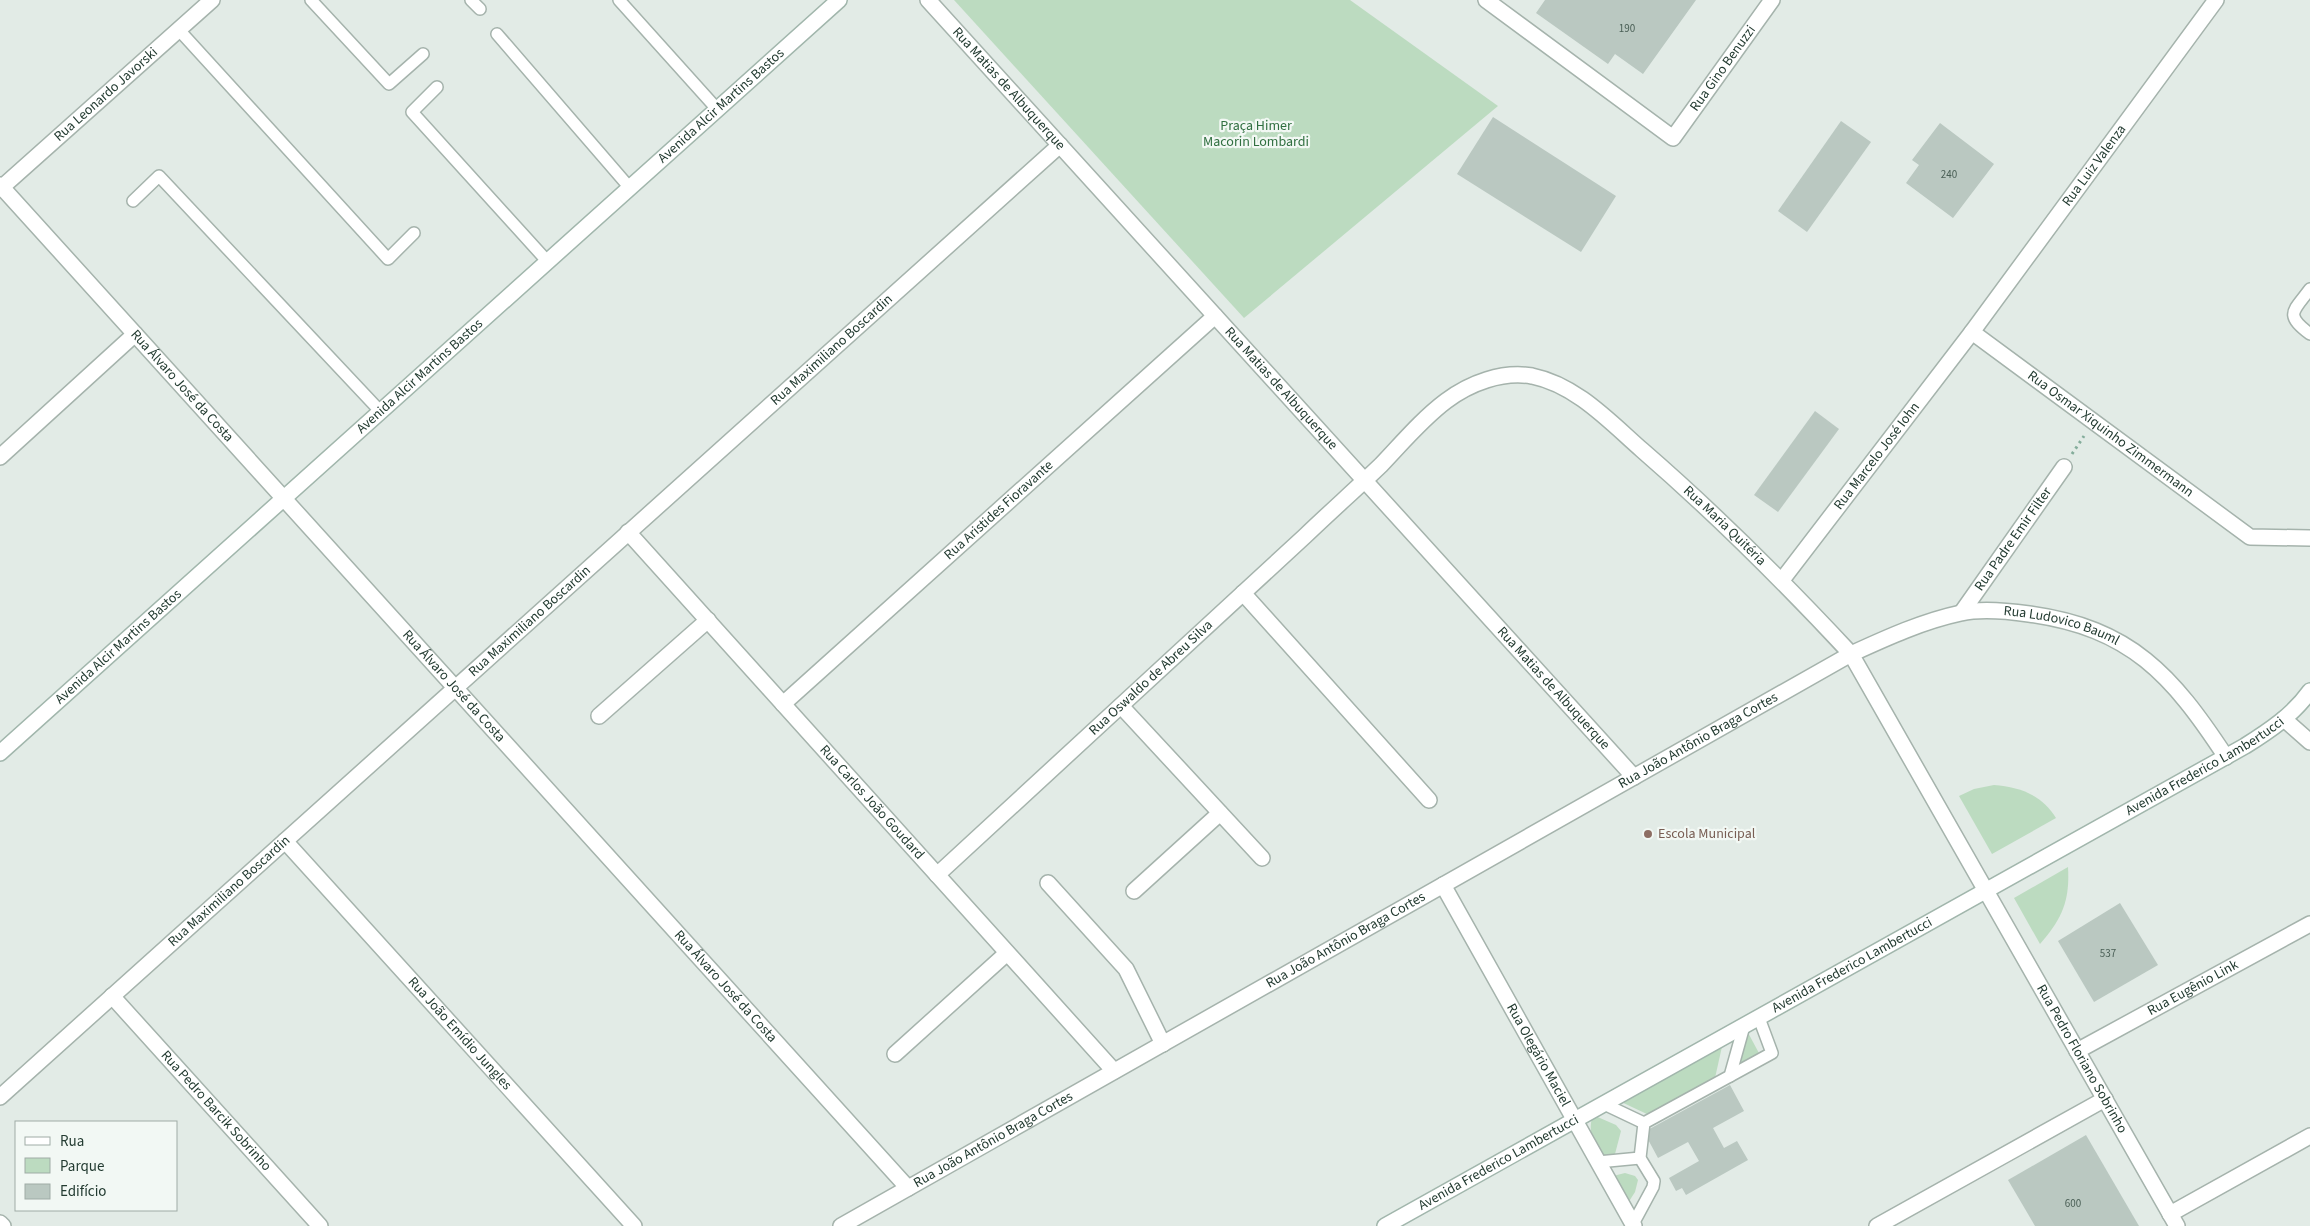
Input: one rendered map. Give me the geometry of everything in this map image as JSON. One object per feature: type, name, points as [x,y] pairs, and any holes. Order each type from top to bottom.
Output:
[{"type":"street","name":"Rua Leonardo Javorski","points":[[1,187],[212,0]]},
{"type":"street","name":"Avenida Alcir Martins Bastos","points":[[0,753],[839,0]]},
{"type":"street","name":"Rua Matias de Albuquerque","points":[[928,0],[1634,777]]},
{"type":"street","name":"Rua Gino Benuzzi","points":[[1486,0],[1673,138],[1772,0]]},
{"type":"street","name":"Rua Luiz Valenza","points":[[1972,332],[2216,0]]},
{"type":"street","name":"Rua Maximiliano Boscardin","points":[[0,1097],[1060,145]]},
{"type":"street","name":"Rua Álvaro José da Costa","points":[[1,187],[908,1188]]},
{"type":"street","name":"Rua Aristides Fioravante","points":[[783,704],[1215,316]]},
{"type":"street","name":"Rua Osmar Xiquinho Zimmermann","points":[[1972,332],[2250,537],[2310,538]]},
{"type":"street","name":"Rua Marcelo José Iohn","points":[[1782,580],[1972,332]]},
{"type":"street","points":[[0,457],[135,334]]},
{"type":"street","name":"Rua Maria Quitéria","points":[[1365,480],[1430,414],[1470,386],[1491,378],[1509,375],[1528,376],[1548,380],[1572,392],[1597,410],[1705,504],[1782,580],[1851,654],[1986,891]]},
{"type":"street","name":"Rua Padre Emir Filter","points":[[1962,612],[2064,467]]},
{"type":"street","name":"Rua Oswaldo de Abreu Silva","points":[[937,875],[1365,480]]},
{"type":"street","name":"Rua Carlos João Goudard","points":[[628,532],[1114,1071]]},
{"type":"street","points":[[1243,593],[1429,800]]},
{"type":"street","name":"Rua Ludovico Bauml","points":[[1851,654],[1924,624],[1962,612],[2022,613],[2056,618],[2108,636],[2136,653],[2162,673],[2195,711],[2226,757]]},
{"type":"street","points":[[599,716],[708,620]]},
{"type":"street","name":"Rua João Antônio Braga Cortes","points":[[843,1226],[1851,654]]},
{"type":"street","name":"Avenida Frederico Lambertucci","points":[[1385,1226],[2226,757],[2284,719],[2302,702],[2310,691]]},
{"type":"street","points":[[1121,706],[1262,858]]},
{"type":"street","points":[[2284,719],[2310,742]]},
{"type":"street","points":[[1134,891],[1220,813]]},
{"type":"street","name":"Rua João Emídio Jungles","points":[[285,841],[634,1226]]},
{"type":"street","points":[[1048,883],[1126,969],[1162,1044]]},
{"type":"street","name":"Rua Olegário Maciel","points":[[1443,885],[1634,1225]]},
{"type":"street","name":"Rua Pedro Floriano Sobrinho","points":[[1986,891],[2174,1220]]},
{"type":"street","name":"Rua Eugênio Link","points":[[2077,1051],[2310,924]]},
{"type":"street","points":[[895,1054],[1007,953]]},
{"type":"street","name":"Rua Pedro Barcik Sobrinho","points":[[112,996],[320,1226]]},
{"type":"street","points":[[1877,1226],[2105,1099]]},
{"type":"street","points":[[2174,1220],[2310,1136]]},
{"type":"street","points":[[0,1223],[3,1226]]},
{"type":"lane","points":[[311,0],[389,84],[423,54]]},
{"type":"lane","points":[[471,0],[480,9]]},
{"type":"lane","points":[[619,0],[717,109]]},
{"type":"lane","points":[[178,30],[388,259],[414,233]]},
{"type":"lane","points":[[497,34],[630,188]]},
{"type":"lane","points":[[437,86],[412,112],[548,262]]},
{"type":"lane","points":[[133,201],[159,176],[381,412]]},
{"type":"lane","points":[[2310,289],[2294,311],[2293,318],[2295,322],[2310,334]]},
{"type":"lane","points":[[1644,1123],[1772,1053],[1759,1018]]},
{"type":"lane","points":[[1730,1076],[1744,1026]]},
{"type":"lane","points":[[1604,1104],[1644,1123]]},
{"type":"lane","points":[[1634,1225],[1654,1187],[1654,1181],[1640,1158],[1644,1123]]},
{"type":"lane","points":[[1598,1162],[1640,1158]]},
{"type":"path","points":[[2064,467],[2094,422]]},
{"type":"green space","name":"Praça Himer Macorin Lombardi","points":[[954,0],[1350,0],[1498,106],[1244,318]]},
{"type":"green space","points":[[1994,785],[2021,790],[2030,794],[2044,803],[2056,818],[1992,854],[1959,796],[1974,789]]},
{"type":"green space","points":[[2068,867],[2068,890],[2063,909],[2054,926],[2040,944],[2014,898]]},
{"type":"green space","points":[[1746,1029],[1760,1055],[1743,1064],[1739,1060]]},
{"type":"green space","points":[[1723,1042],[1715,1078],[1649,1115],[1617,1100]]},
{"type":"green space","points":[[1593,1115],[1616,1125],[1621,1131],[1615,1154],[1602,1156],[1591,1131]]},
{"type":"green space","points":[[1625,1173],[1635,1176],[1638,1180],[1635,1192],[1628,1203],[1613,1176]]},
{"type":"building","points":[[1545,0],[1696,0],[1643,74],[1615,54],[1608,64],[1536,13]]},
{"type":"building","points":[[1493,117],[1616,196],[1581,252],[1457,174]]},
{"type":"building","points":[[1841,121],[1871,142],[1807,232],[1778,211]]},
{"type":"building","points":[[1940,123],[1994,164],[1953,218],[1906,183],[1919,165],[1912,160]]},
{"type":"building","points":[[1815,411],[1839,429],[1778,512],[1754,495]]},
{"type":"building","points":[[2120,903],[2158,965],[2094,1002],[2058,941]]},
{"type":"building","points":[[1730,1085],[1744,1111],[1713,1128],[1724,1148],[1737,1141],[1748,1160],[1686,1195],[1682,1188],[1676,1191],[1669,1178],[1699,1161],[1688,1142],[1658,1158],[1644,1132]]},
{"type":"building","points":[[2086,1135],[2139,1226],[2035,1226],[2008,1180]]},
{"type":"place","name":"Escola Municipal","points":[[1648,834]]}]
